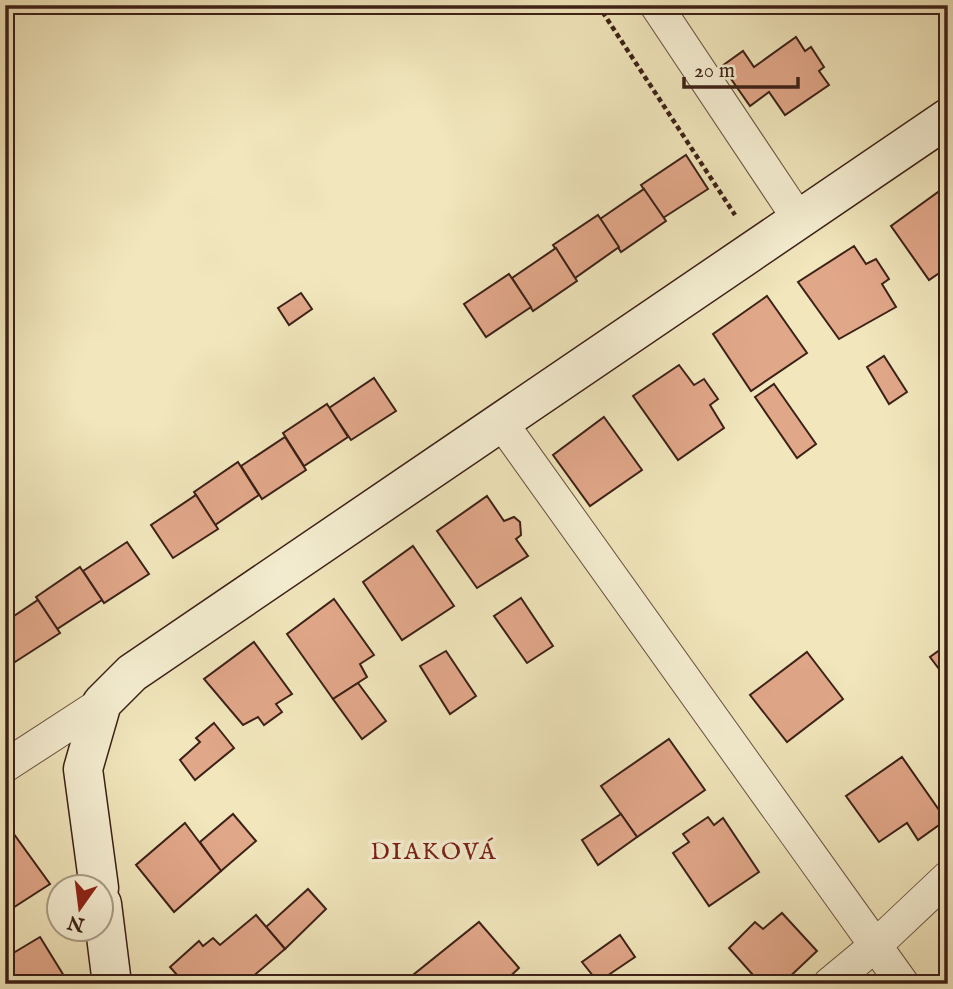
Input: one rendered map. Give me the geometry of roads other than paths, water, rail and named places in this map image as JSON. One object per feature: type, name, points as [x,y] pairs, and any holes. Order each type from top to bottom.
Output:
[{"type":"street","points":[[656,5],[798,218]]},
{"type":"street","points":[[5,766],[102,703],[132,673],[948,118]]},
{"type":"street","points":[[501,422],[903,984]]},
{"type":"street","points":[[97,874],[83,769],[102,703]]},
{"type":"street","points":[[829,984],[876,945],[948,877]]},
{"type":"street","points":[[108,944],[113,984]]},
{"type":"district","name":"DIAKOVÁ","points":[[434,852]]}]
